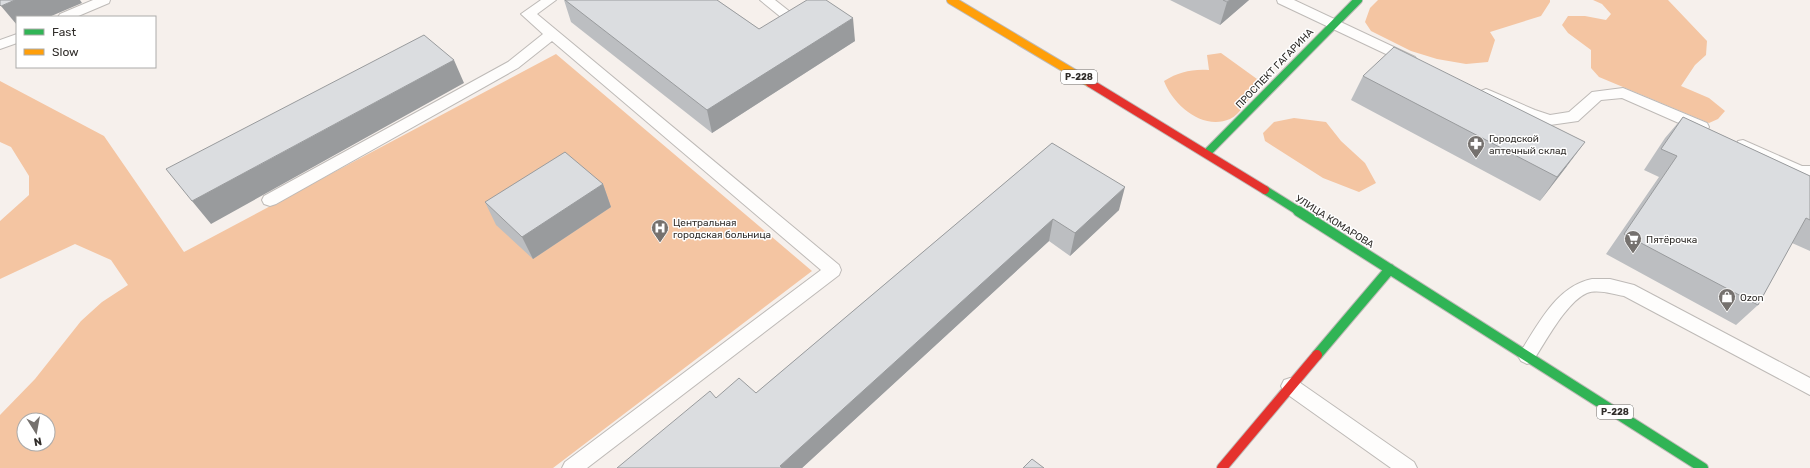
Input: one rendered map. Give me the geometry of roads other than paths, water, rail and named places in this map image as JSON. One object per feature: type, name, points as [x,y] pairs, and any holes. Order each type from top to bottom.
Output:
[{"type":"main road","name":"УЛИЦА КОМАРОВА","points":[[951,0],[1207,153],[1703,468]]},
{"type":"main road","name":"ПРОСПЕКТ ГАГАРИНА","points":[[1207,153],[1358,0]]},
{"type":"main road","points":[[1222,468],[1390,269]]},
{"type":"lane","points":[[67,16],[104,0]]},
{"type":"lane","points":[[550,0],[528,14],[688,150],[833,270],[572,468]]},
{"type":"lane","points":[[766,0],[787,15]]},
{"type":"lane","points":[[1283,0],[1424,66]]},
{"type":"lane","points":[[270,200],[513,65],[552,34]]},
{"type":"lane","points":[[0,45],[16,38]]},
{"type":"lane","points":[[1473,88],[1530,114],[1550,120],[1573,117],[1597,95],[1623,93],[1714,132]]},
{"type":"lane","points":[[1728,139],[1800,171],[1810,172]]},
{"type":"lane","points":[[1527,356],[1565,303],[1580,289],[1602,285],[1628,290],[1810,387]]},
{"type":"lane","points":[[1290,386],[1407,468]]},
{"type":"place","name":"Городской аптечный склад","points":[[1476,159]]},
{"type":"place","name":"Центральная городская больница","points":[[660,243]]},
{"type":"place","name":"Пятёрочка","points":[[1633,254]]},
{"type":"place","name":"Ozon","points":[[1727,312]]}]
